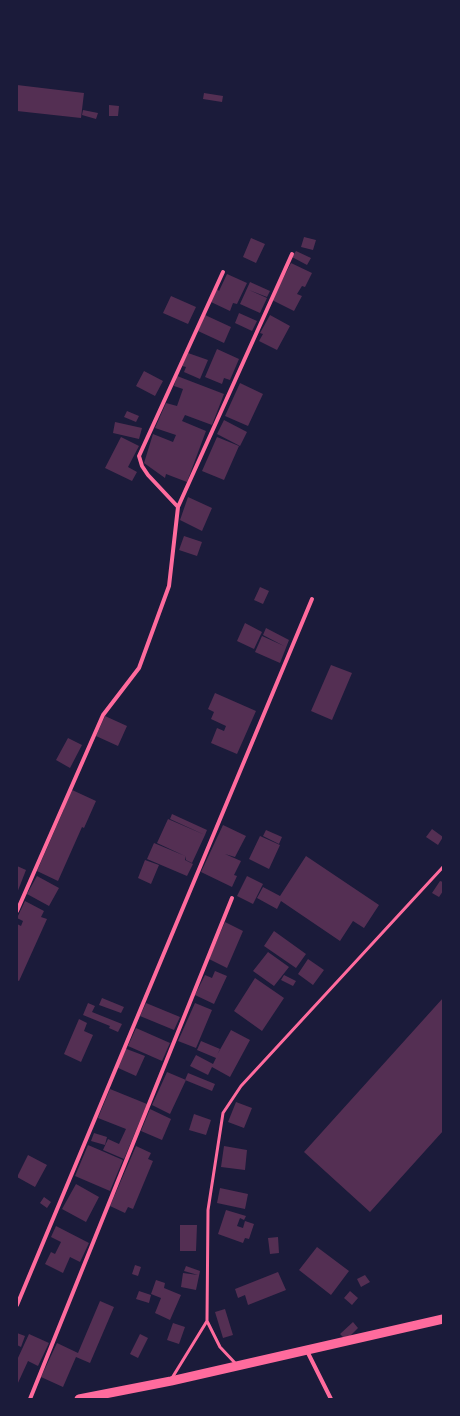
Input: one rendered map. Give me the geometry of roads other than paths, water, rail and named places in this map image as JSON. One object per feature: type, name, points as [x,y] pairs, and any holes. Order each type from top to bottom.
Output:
[{"type":"main road","points":[[79,1399],[171,1381],[443,1319]]},
{"type":"street","points":[[17,911],[103,715],[139,668],[169,586],[178,507],[292,254]]},
{"type":"street","points":[[178,507],[148,475],[142,466],[139,456],[223,272]]},
{"type":"street","points":[[17,1305],[312,599]]},
{"type":"street","points":[[30,1399],[232,898]]},
{"type":"street","points":[[307,1351],[331,1399]]},
{"type":"lane","points":[[238,1365],[220,1347],[207,1321],[208,1210],[224,1113],[241,1086],[443,867]]},
{"type":"lane","points":[[171,1381],[207,1321]]}]
